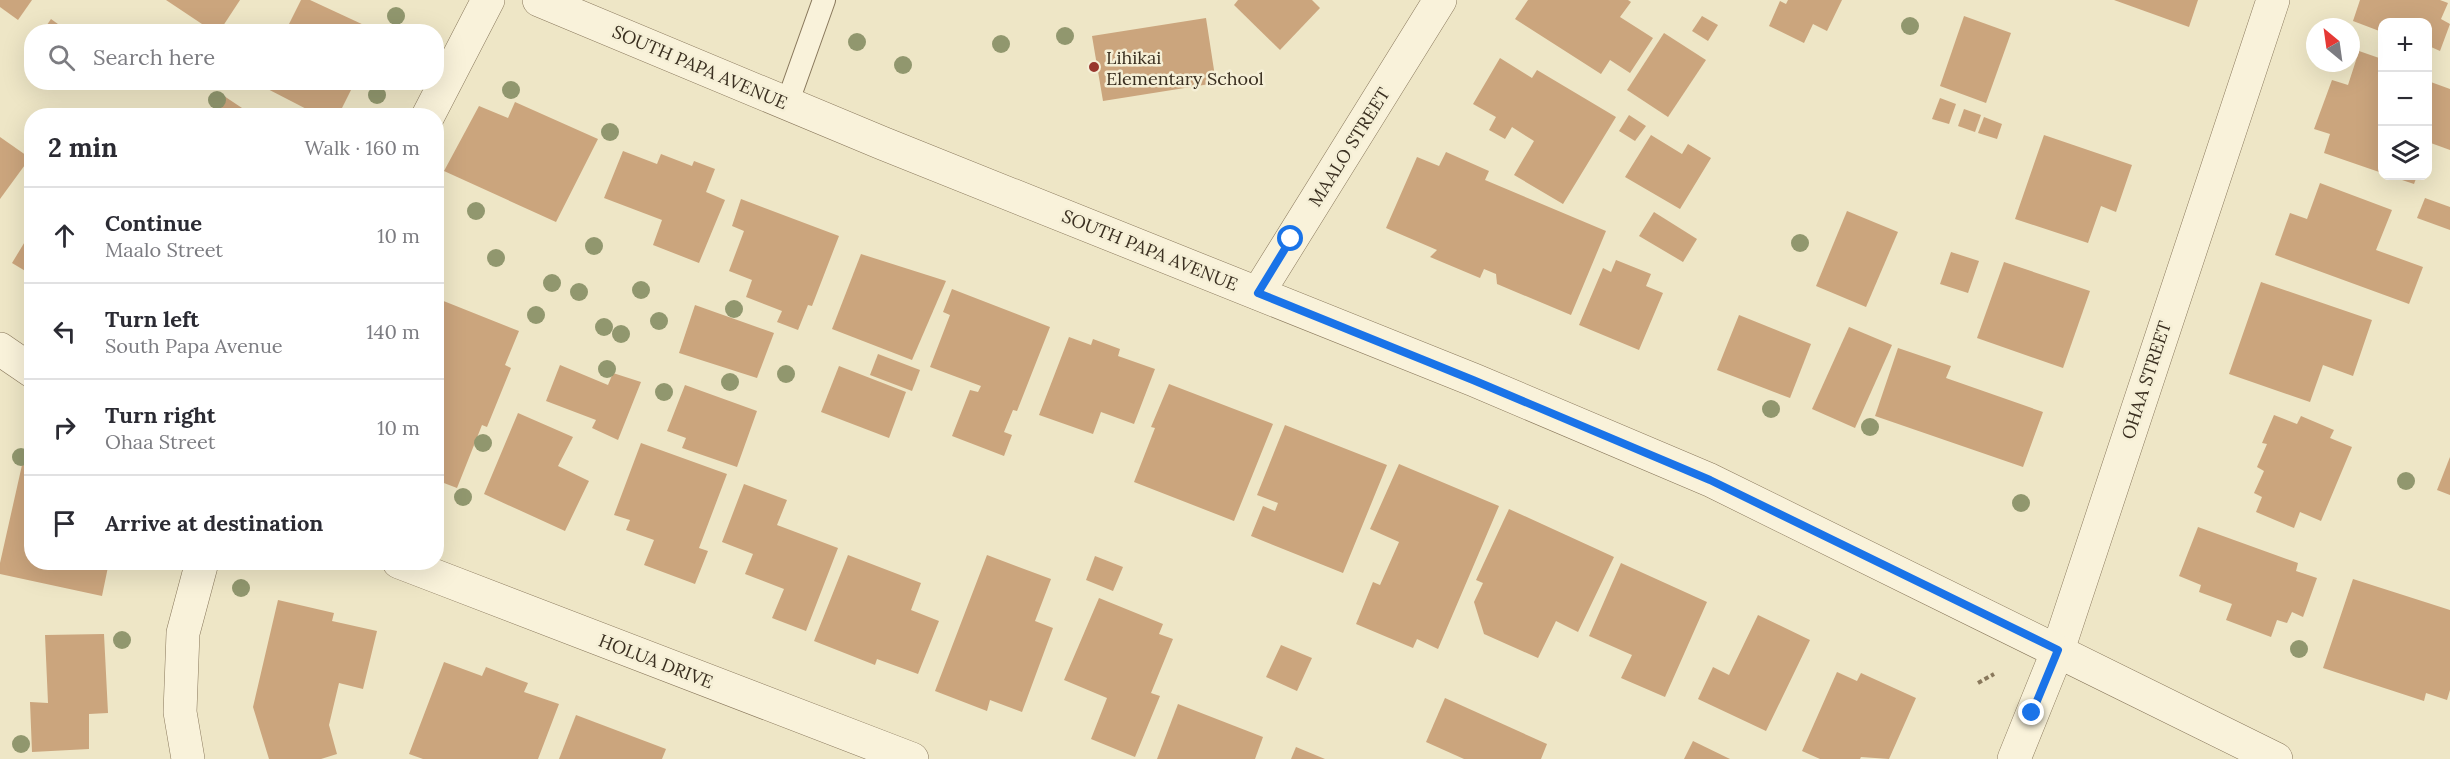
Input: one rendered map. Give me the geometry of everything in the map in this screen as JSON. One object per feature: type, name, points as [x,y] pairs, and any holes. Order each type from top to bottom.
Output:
[{"type":"street","points":[[444,85],[488,0]]},
{"type":"street","name":"SOUTH PAPA AVENUE","points":[[539,0],[787,104],[1473,380],[1710,480],[2276,759]]},
{"type":"street","name":"MAALO STREET","points":[[1258,293],[1440,0]]},
{"type":"street","name":"OHAA STREET","points":[[2014,759],[2058,650],[2273,0]]},
{"type":"street","points":[[432,108],[441,90]]},
{"type":"street","points":[[0,349],[24,366]]},
{"type":"street","points":[[188,759],[180,712],[183,633],[200,570]]},
{"type":"street","name":"HOLUA DRIVE","points":[[420,570],[912,759]]},
{"type":"lane","points":[[787,104],[824,0]]},
{"type":"path","points":[[1978,683],[1994,674]]},
{"type":"building","points":[[0,0],[32,0],[18,20],[0,7]]},
{"type":"building","points":[[166,0],[240,0],[224,24],[202,24]]},
{"type":"building","points":[[301,0],[310,0],[362,24],[289,24]]},
{"type":"building","points":[[1238,0],[1312,0],[1320,8],[1280,50],[1234,5]]},
{"type":"building","points":[[1528,0],[1628,0],[1631,2],[1620,17],[1653,38],[1630,73],[1610,60],[1601,74],[1515,19]]},
{"type":"building","points":[[1788,0],[1842,0],[1827,31],[1813,24],[1804,43],[1769,26],[1780,1],[1786,4]]},
{"type":"building","points":[[2114,0],[2198,0],[2189,27]]},
{"type":"building","points":[[2360,0],[2440,0],[2448,3],[2441,19],[2450,24],[2440,51],[2432,47],[2432,18],[2378,18],[2378,30],[2360,24],[2360,18],[2354,18]]},
{"type":"building","points":[[1702,16],[1718,25],[1708,41],[1692,31]]},
{"type":"building","points":[[1964,16],[2011,33],[1986,103],[1940,86]]},
{"type":"building","points":[[1206,18],[1216,83],[1103,101],[1092,36]]},
{"type":"building","points":[[51,19],[58,24],[48,24]]},
{"type":"building","points":[[1664,33],[1706,60],[1668,117],[1627,90]]},
{"type":"building","points":[[2360,51],[2378,58],[2378,172],[2324,153],[2330,134],[2314,129],[2332,80],[2348,85],[2352,72],[2360,72]]},
{"type":"building","points":[[1500,58],[1532,78],[1537,70],[1616,117],[1563,204],[1514,175],[1534,141],[1512,127],[1505,139],[1489,130],[1496,117],[1473,104]]},
{"type":"building","points":[[2432,82],[2450,89],[2450,150],[2432,143]]},
{"type":"building","points":[[270,90],[351,90],[342,108],[304,108]]},
{"type":"building","points":[[224,96],[242,108],[216,108]]},
{"type":"building","points":[[1940,98],[1956,104],[1949,124],[1932,119]]},
{"type":"building","points":[[515,102],[598,139],[556,222],[444,171],[479,106],[508,118]]},
{"type":"building","points":[[1964,109],[1981,115],[1975,132],[1958,126]]},
{"type":"building","points":[[1629,115],[1646,126],[1635,141],[1619,131]]},
{"type":"building","points":[[1984,117],[2002,124],[1997,139],[1978,133]]},
{"type":"building","points":[[1651,135],[1682,154],[1688,144],[1711,158],[1680,209],[1625,177]]},
{"type":"building","points":[[2044,135],[2132,165],[2116,212],[2101,206],[2088,243],[2015,219]]},
{"type":"building","points":[[0,137],[24,154],[24,166],[0,199]]},
{"type":"building","points":[[623,151],[657,164],[661,154],[692,166],[694,161],[715,169],[706,192],[725,200],[699,263],[653,245],[662,220],[604,198]]},
{"type":"building","points":[[1446,152],[1489,171],[1485,180],[1606,231],[1571,315],[1497,284],[1496,274],[1484,269],[1480,278],[1430,257],[1437,250],[1386,228],[1417,157],[1439,166]]},
{"type":"building","points":[[2402,180],[2416,180],[2414,184]]},
{"type":"building","points":[[2320,183],[2392,210],[2376,250],[2423,267],[2409,304],[2275,255],[2290,213],[2307,219]]},
{"type":"building","points":[[2425,198],[2450,207],[2450,230],[2417,218]]},
{"type":"building","points":[[741,199],[839,236],[812,306],[808,305],[798,330],[777,322],[782,311],[746,297],[752,280],[729,271],[744,231],[732,226]]},
{"type":"building","points":[[1847,211],[1898,232],[1866,307],[1816,286]]},
{"type":"building","points":[[1654,212],[1697,239],[1683,262],[1639,236]]},
{"type":"building","points":[[24,243],[24,270],[12,263]]},
{"type":"building","points":[[1951,252],[1979,261],[1968,293],[1940,284]]},
{"type":"building","points":[[861,254],[946,281],[912,360],[832,329]]},
{"type":"building","points":[[1616,260],[1651,274],[1646,286],[1663,293],[1639,350],[1579,325],[1603,268],[1611,272]]},
{"type":"building","points":[[2004,262],[2090,291],[2063,368],[1977,338]]},
{"type":"building","points":[[2261,282],[2372,320],[2353,376],[2323,365],[2310,402],[2229,374]]},
{"type":"building","points":[[952,289],[1050,327],[1017,411],[1013,410],[1004,432],[1012,435],[1004,456],[952,436],[970,390],[978,392],[981,386],[930,367],[950,315],[943,312]]},
{"type":"building","points":[[444,301],[519,331],[505,365],[511,368],[487,427],[482,425],[457,488],[444,483]]},
{"type":"building","points":[[695,305],[774,333],[757,378],[679,353]]},
{"type":"building","points":[[1739,315],[1811,344],[1790,398],[1717,370]]},
{"type":"building","points":[[1849,327],[1892,345],[1855,428],[1812,409]]},
{"type":"building","points":[[1069,337],[1091,345],[1093,339],[1120,349],[1118,356],[1155,369],[1134,424],[1101,412],[1093,434],[1039,415]]},
{"type":"building","points":[[1898,348],[1951,366],[1946,378],[2043,412],[2023,467],[1875,416]]},
{"type":"building","points":[[878,354],[920,370],[912,391],[870,375]]},
{"type":"building","points":[[560,365],[608,385],[613,373],[641,382],[618,440],[592,428],[596,420],[546,401]]},
{"type":"building","points":[[839,366],[906,392],[889,438],[821,412]]},
{"type":"building","points":[[1169,384],[1273,424],[1234,521],[1134,482],[1155,428],[1151,427]]},
{"type":"building","points":[[685,385],[757,411],[737,467],[682,448],[686,438],[667,431]]},
{"type":"building","points":[[518,413],[573,437],[558,466],[589,481],[565,531],[484,494]]},
{"type":"building","points":[[2274,415],[2297,424],[2301,416],[2334,430],[2330,438],[2352,447],[2321,521],[2300,512],[2294,528],[2256,512],[2262,497],[2254,493],[2264,471],[2257,467],[2267,444],[2262,443]]},
{"type":"building","points":[[1285,425],[1387,465],[1343,573],[1251,536],[1263,506],[1275,511],[1278,503],[1257,495]]},
{"type":"building","points":[[641,443],[727,474],[699,548],[708,551],[695,584],[644,565],[654,540],[626,530],[630,520],[614,515]]},
{"type":"building","points":[[2450,457],[2450,495],[2437,490]]},
{"type":"building","points":[[1399,464],[1499,506],[1438,649],[1417,639],[1413,648],[1356,624],[1373,582],[1380,585],[1399,542],[1370,529]]},
{"type":"building","points":[[22,465],[24,465],[24,570],[107,570],[102,596],[0,574],[0,563]]},
{"type":"building","points":[[744,484],[787,500],[777,525],[838,548],[806,631],[772,618],[784,589],[745,574],[753,554],[722,542]]},
{"type":"building","points":[[1509,509],[1614,557],[1578,632],[1556,621],[1538,658],[1484,634],[1474,602],[1483,583],[1476,580]]},
{"type":"building","points":[[2198,527],[2298,563],[2296,571],[2317,578],[2303,617],[2292,612],[2287,623],[2277,620],[2271,637],[2226,620],[2232,604],[2199,592],[2201,585],[2179,576]]},
{"type":"building","points":[[848,555],[921,583],[911,610],[939,621],[918,674],[877,659],[875,665],[814,641]]},
{"type":"building","points":[[987,555],[1051,579],[1035,621],[1053,628],[1022,712],[990,700],[987,711],[935,691]]},
{"type":"building","points":[[1095,556],[1123,567],[1113,591],[1086,580]]},
{"type":"building","points":[[1621,563],[1707,602],[1665,697],[1621,678],[1632,655],[1589,636]]},
{"type":"building","points":[[2353,579],[2450,610],[2450,690],[2447,700],[2426,693],[2424,701],[2323,668]]},
{"type":"building","points":[[1099,598],[1163,624],[1159,634],[1173,639],[1151,693],[1160,696],[1135,757],[1091,739],[1107,698],[1064,680]]},
{"type":"building","points":[[278,600],[334,613],[332,621],[377,631],[363,689],[339,683],[329,725],[337,754],[321,759],[269,759],[253,707]]},
{"type":"building","points":[[1758,615],[1810,640],[1766,731],[1698,699],[1713,667],[1729,675]]},
{"type":"building","points":[[104,634],[108,713],[89,714],[89,749],[32,752],[30,702],[48,703],[45,635]]},
{"type":"building","points":[[1281,645],[1312,658],[1297,691],[1266,677]]},
{"type":"building","points":[[444,662],[482,676],[486,667],[528,683],[524,692],[559,704],[538,759],[423,759],[409,754]]},
{"type":"building","points":[[1837,672],[1857,681],[1861,673],[1916,698],[1889,759],[1861,757],[1860,759],[1820,759],[1802,751]]},
{"type":"building","points":[[1445,698],[1547,744],[1541,759],[1464,759],[1426,742]]},
{"type":"building","points":[[1178,704],[1263,737],[1255,759],[1157,759]]},
{"type":"building","points":[[576,715],[666,749],[662,759],[559,759]]},
{"type":"building","points":[[1693,741],[1730,759],[1684,759]]},
{"type":"building","points":[[1296,747],[1325,759],[1291,759]]},
{"type":"place","name":"Lihikai Elementary School","points":[[1094,67]]},
{"type":"route","points":[[1291,239],[1258,293],[1473,380],[1710,480],[2058,650],[2032,713]]}]
